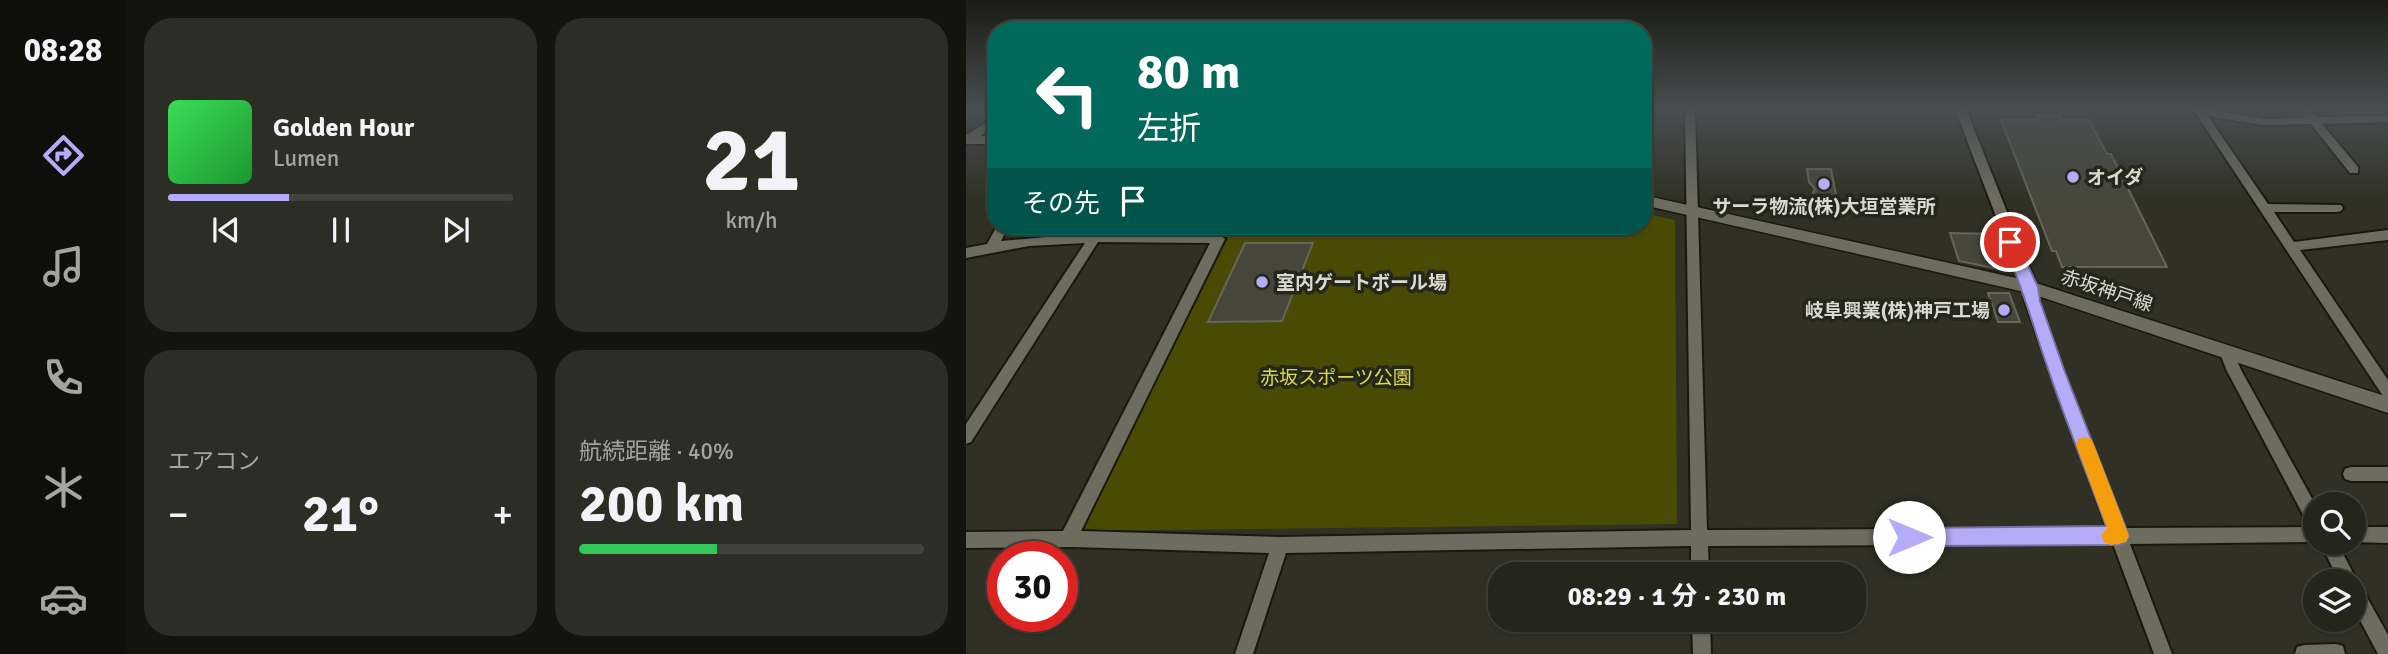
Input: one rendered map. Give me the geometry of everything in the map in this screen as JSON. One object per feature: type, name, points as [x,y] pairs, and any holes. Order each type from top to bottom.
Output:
[{"type":"main road","name":"赤坂神戸線","points":[[1652,202],[2030,287],[2388,405]]},
{"type":"street","points":[[967,140],[987,140]]},
{"type":"street","points":[[1691,140],[1700,562]]},
{"type":"street","points":[[1972,140],[2030,287],[2032,301],[2053,360],[2163,654]]},
{"type":"street","points":[[2219,140],[2388,392]]},
{"type":"street","points":[[2329,140],[2354,170]]},
{"type":"street","points":[[2264,208],[2337,208]]},
{"type":"street","points":[[992,246],[998,235]]},
{"type":"street","points":[[966,253],[992,246],[1078,235]]},
{"type":"street","points":[[966,437],[1096,235]]},
{"type":"street","points":[[1068,539],[1219,239],[1150,235]]},
{"type":"street","points":[[2290,247],[2338,239],[2348,241],[2383,236],[2388,250]]},
{"type":"street","points":[[2226,351],[2234,371],[2303,498]]},
{"type":"street","points":[[2351,474],[2388,474]]},
{"type":"street","points":[[966,540],[1068,539],[1280,545],[1699,538],[2303,535]]},
{"type":"street","points":[[2366,535],[2388,536]]},
{"type":"street","points":[[1244,654],[1280,545]]},
{"type":"street","points":[[2366,613],[2388,654]]},
{"type":"street","points":[[1701,632],[1702,654]]},
{"type":"street","points":[[2304,654],[2336,653]]},
{"type":"green space","name":"赤坂スポーツ公園","points":[[1652,215],[1675,220],[1677,524],[1080,531],[1229,235],[1652,235]]},
{"type":"building","name":"オイダ","points":[[2009,140],[2099,140],[2107,154],[2111,154],[2167,267],[2062,267],[2056,251],[2052,251]]},
{"type":"building","name":"サーラ物流(株)大垣営業所","points":[[1807,169],[1831,169],[1837,200],[1810,200],[1815,189],[1809,182]]},
{"type":"building","points":[[1950,233],[1994,234],[2008,271],[1959,261]]},
{"type":"building","name":"室内ゲートボール場","points":[[1245,243],[1313,243],[1282,321],[1208,322]]},
{"type":"building","name":"岐阜興業(株)神戸工場","points":[[1988,293],[2009,293],[2020,322],[1998,322]]},
{"type":"slow traffic","points":[[2085,445],[2119,536],[2111,536]]},
{"type":"place","name":"オイダ","points":[[2073,177]]},
{"type":"place","name":"サーラ物流(株)大垣営業所","points":[[1824,184]]},
{"type":"place","name":"室内ゲートボール場","points":[[1262,282]]},
{"type":"place","name":"岐阜興業(株)神戸工場","points":[[2004,310]]},
{"type":"route","points":[[1909,537],[2119,536],[2057,372],[2032,301],[2030,287],[2010,242]]}]
